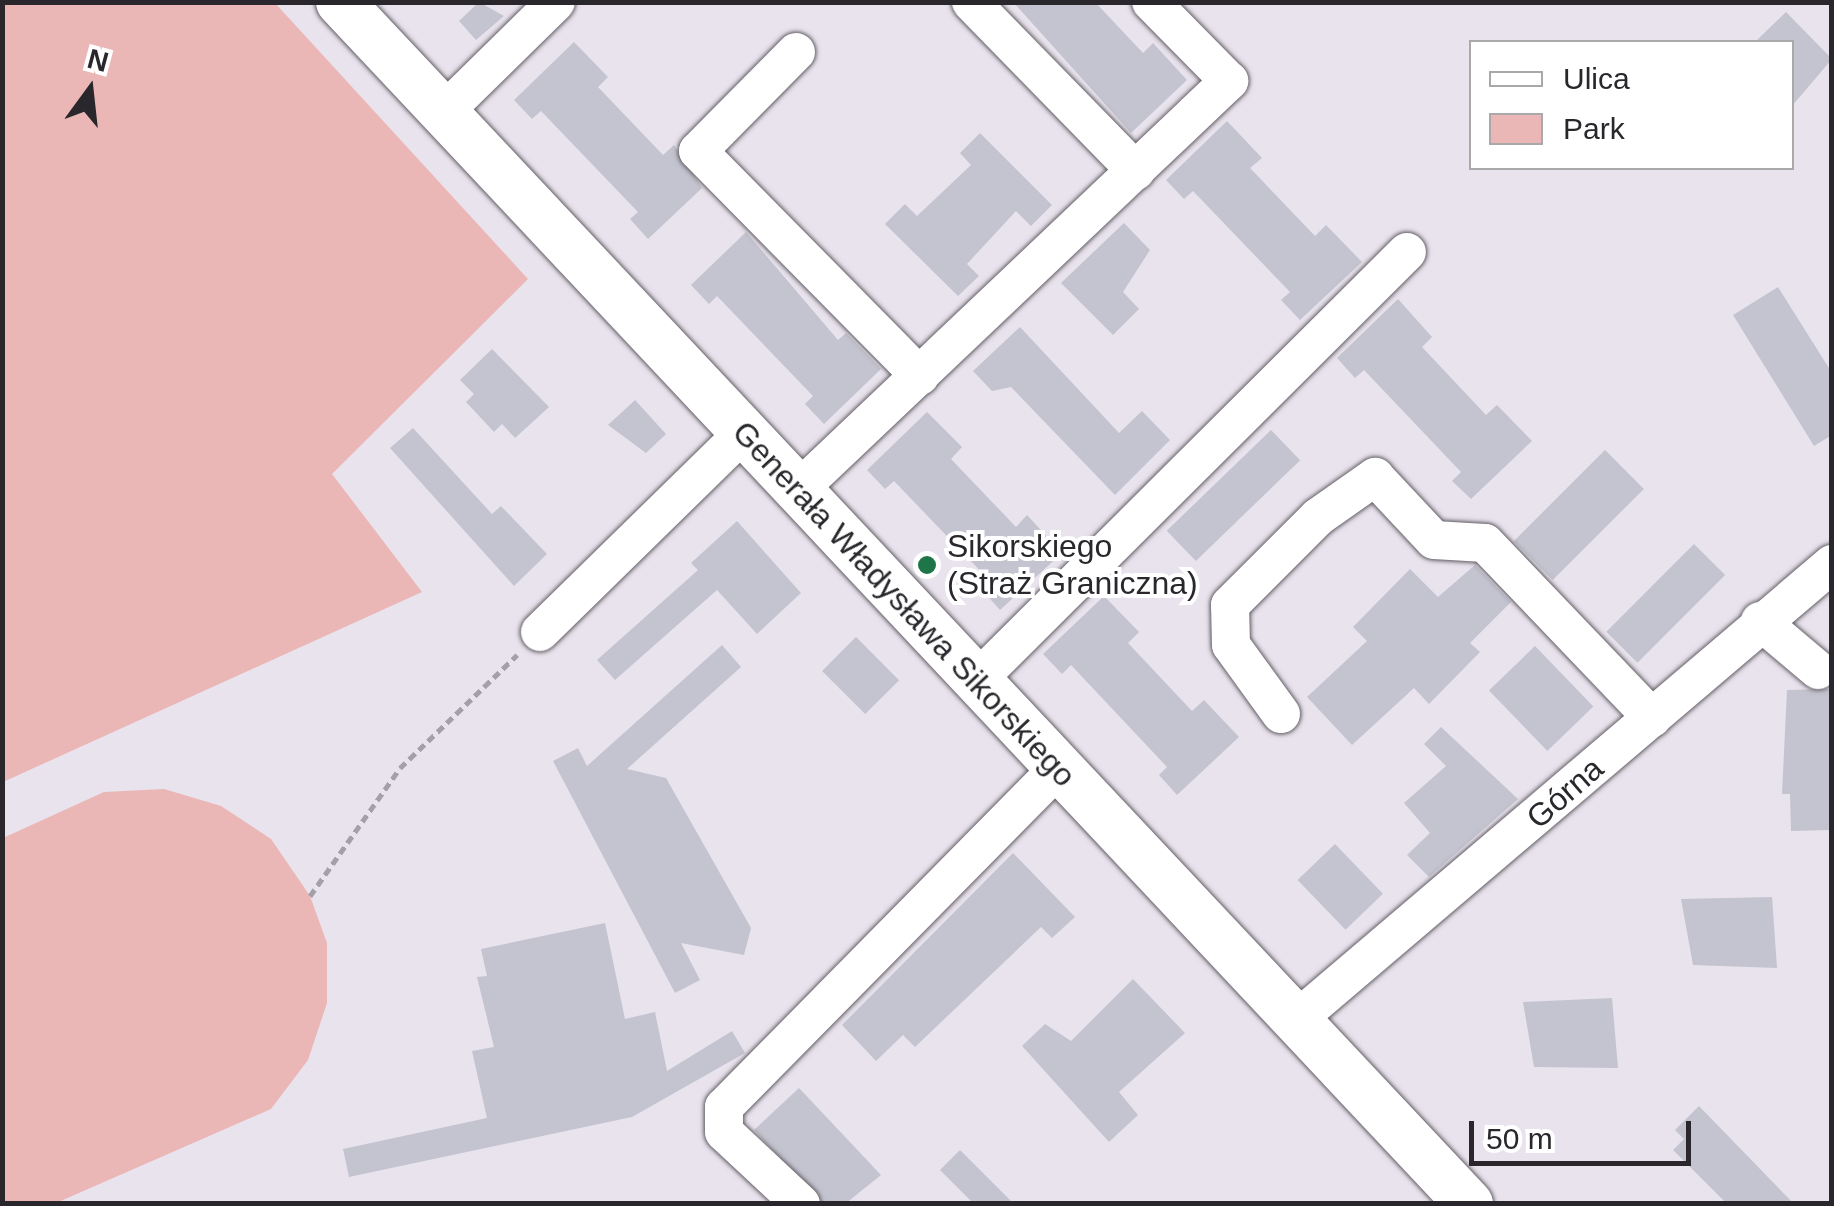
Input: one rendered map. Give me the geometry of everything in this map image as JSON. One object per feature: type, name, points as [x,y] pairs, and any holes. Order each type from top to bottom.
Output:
[{"type":"main road","name":"Generała Władysława Sikorskiego","points":[[340,2],[1470,1204]]},
{"type":"street","points":[[443,112],[556,2]]},
{"type":"street","points":[[970,2],[1136,171]]},
{"type":"street","points":[[797,491],[1229,81],[1151,2]]},
{"type":"street","points":[[796,52],[698,150],[920,376]]},
{"type":"street","points":[[976,681],[1406,252]]},
{"type":"street","points":[[540,632],[743,433]]},
{"type":"street","points":[[1281,714],[1231,645],[1230,604],[1318,517],[1376,476],[1434,540],[1485,543],[1652,718]]},
{"type":"street","name":"Górna","points":[[1296,1020],[1652,718],[1760,621],[1832,564]]},
{"type":"street","points":[[1760,621],[1818,670]]},
{"type":"street","points":[[801,1204],[722,1120],[796,1028],[1058,768]]},
{"type":"path","points":[[310,896],[400,768],[540,632]]},
{"type":"green space","points":[[2,3],[275,3],[528,279],[332,474],[422,592],[3,782]]},
{"type":"green space","points":[[164,789],[221,806],[271,839],[310,896],[327,943],[327,1003],[308,1060],[271,1109],[56,1203],[3,1203],[3,838],[104,792]]},
{"type":"building","points":[[479,2],[504,16],[476,40],[459,21]]},
{"type":"building","points":[[1013,2],[1095,2],[1143,53],[1153,43],[1187,80],[1131,133]]},
{"type":"building","points":[[1786,12],[1832,59],[1794,104],[1794,40],[1757,40]]},
{"type":"building","points":[[574,42],[608,77],[598,87],[663,155],[674,145],[702,188],[648,239],[630,219],[638,212],[541,111],[532,119],[514,100]]},
{"type":"building","points":[[1227,121],[1262,158],[1250,168],[1315,236],[1326,225],[1362,262],[1300,320],[1281,300],[1290,292],[1193,191],[1184,199],[1166,180]]},
{"type":"building","points":[[980,133],[1052,205],[1031,226],[1016,211],[967,264],[979,276],[958,296],[885,224],[905,204],[917,216],[971,165],[960,153]]},
{"type":"building","points":[[1124,223],[1150,250],[1123,292],[1139,309],[1113,335],[1061,283]]},
{"type":"building","points":[[746,232],[838,340],[846,333],[881,369],[824,424],[805,404],[813,396],[717,296],[709,304],[691,285]]},
{"type":"building","points":[[1778,287],[1832,373],[1832,435],[1814,446],[1733,315]]},
{"type":"building","points":[[1398,299],[1432,337],[1422,347],[1486,415],[1497,405],[1532,441],[1471,499],[1452,481],[1461,472],[1364,370],[1355,378],[1337,358]]},
{"type":"building","points":[[1020,327],[1119,433],[1142,411],[1170,440],[1115,495],[1011,387],[992,391],[973,371]]},
{"type":"building","points":[[492,349],[549,407],[515,438],[502,424],[494,432],[466,402],[474,394],[460,380]]},
{"type":"building","points":[[635,400],[666,434],[646,453],[608,425]]},
{"type":"building","points":[[927,412],[962,447],[951,459],[1016,527],[1027,515],[1062,553],[1000,610],[982,590],[991,582],[894,481],[885,489],[867,470]]},
{"type":"building","points":[[413,428],[492,514],[501,506],[547,554],[514,586],[390,448]]},
{"type":"building","points":[[1271,430],[1300,460],[1196,561],[1167,531]]},
{"type":"building","points":[[1605,450],[1644,489],[1553,580],[1514,541]]},
{"type":"building","points":[[737,521],[801,593],[757,634],[717,590],[615,680],[597,660],[698,570],[691,563]]},
{"type":"building","points":[[1694,544],[1725,575],[1637,663],[1606,632]]},
{"type":"building","points":[[1475,565],[1511,602],[1470,643],[1480,652],[1429,704],[1414,688],[1352,745],[1307,697],[1367,641],[1353,627],[1410,569],[1438,597]]},
{"type":"building","points":[[1104,596],[1139,632],[1128,643],[1192,711],[1204,700],[1239,737],[1177,795],[1159,775],[1167,767],[1071,665],[1062,674],[1043,654]]},
{"type":"building","points":[[856,637],[899,680],[865,714],[822,671]]},
{"type":"building","points":[[722,645],[741,667],[627,769],[666,778],[751,928],[744,955],[681,943],[700,980],[675,993],[553,761],[578,748],[587,766]]},
{"type":"building","points":[[1535,646],[1593,706],[1547,751],[1489,690]]},
{"type":"building","points":[[1829,689],[1832,830],[1791,831],[1790,794],[1782,794],[1787,690]]},
{"type":"building","points":[[1441,727],[1518,799],[1429,877],[1407,855],[1430,833],[1404,803],[1446,766],[1424,744]]},
{"type":"building","points":[[1335,844],[1383,894],[1346,930],[1298,880]]},
{"type":"building","points":[[1013,853],[1075,917],[1052,938],[1041,927],[915,1047],[903,1035],[876,1061],[842,1025]]},
{"type":"building","points":[[1772,897],[1777,968],[1693,965],[1681,899]]},
{"type":"building","points":[[605,923],[625,1019],[655,1012],[667,1071],[732,1031],[745,1053],[632,1117],[349,1177],[343,1149],[487,1118],[472,1051],[494,1047],[477,977],[487,976],[481,949]]},
{"type":"building","points":[[1133,979],[1185,1033],[1119,1092],[1138,1115],[1109,1142],[1022,1046],[1045,1024],[1071,1041]]},
{"type":"building","points":[[1612,998],[1618,1068],[1534,1067],[1523,1002]]},
{"type":"building","points":[[799,1088],[881,1175],[845,1204],[823,1204],[754,1130]]},
{"type":"building","points":[[1699,1106],[1794,1204],[1727,1204],[1673,1150],[1684,1139],[1675,1130]]},
{"type":"building","points":[[960,1150],[1014,1204],[974,1204],[940,1170]]},
{"type":"place","name":"Sikorskiego (Straż Graniczna)","points":[[927,565]]}]
